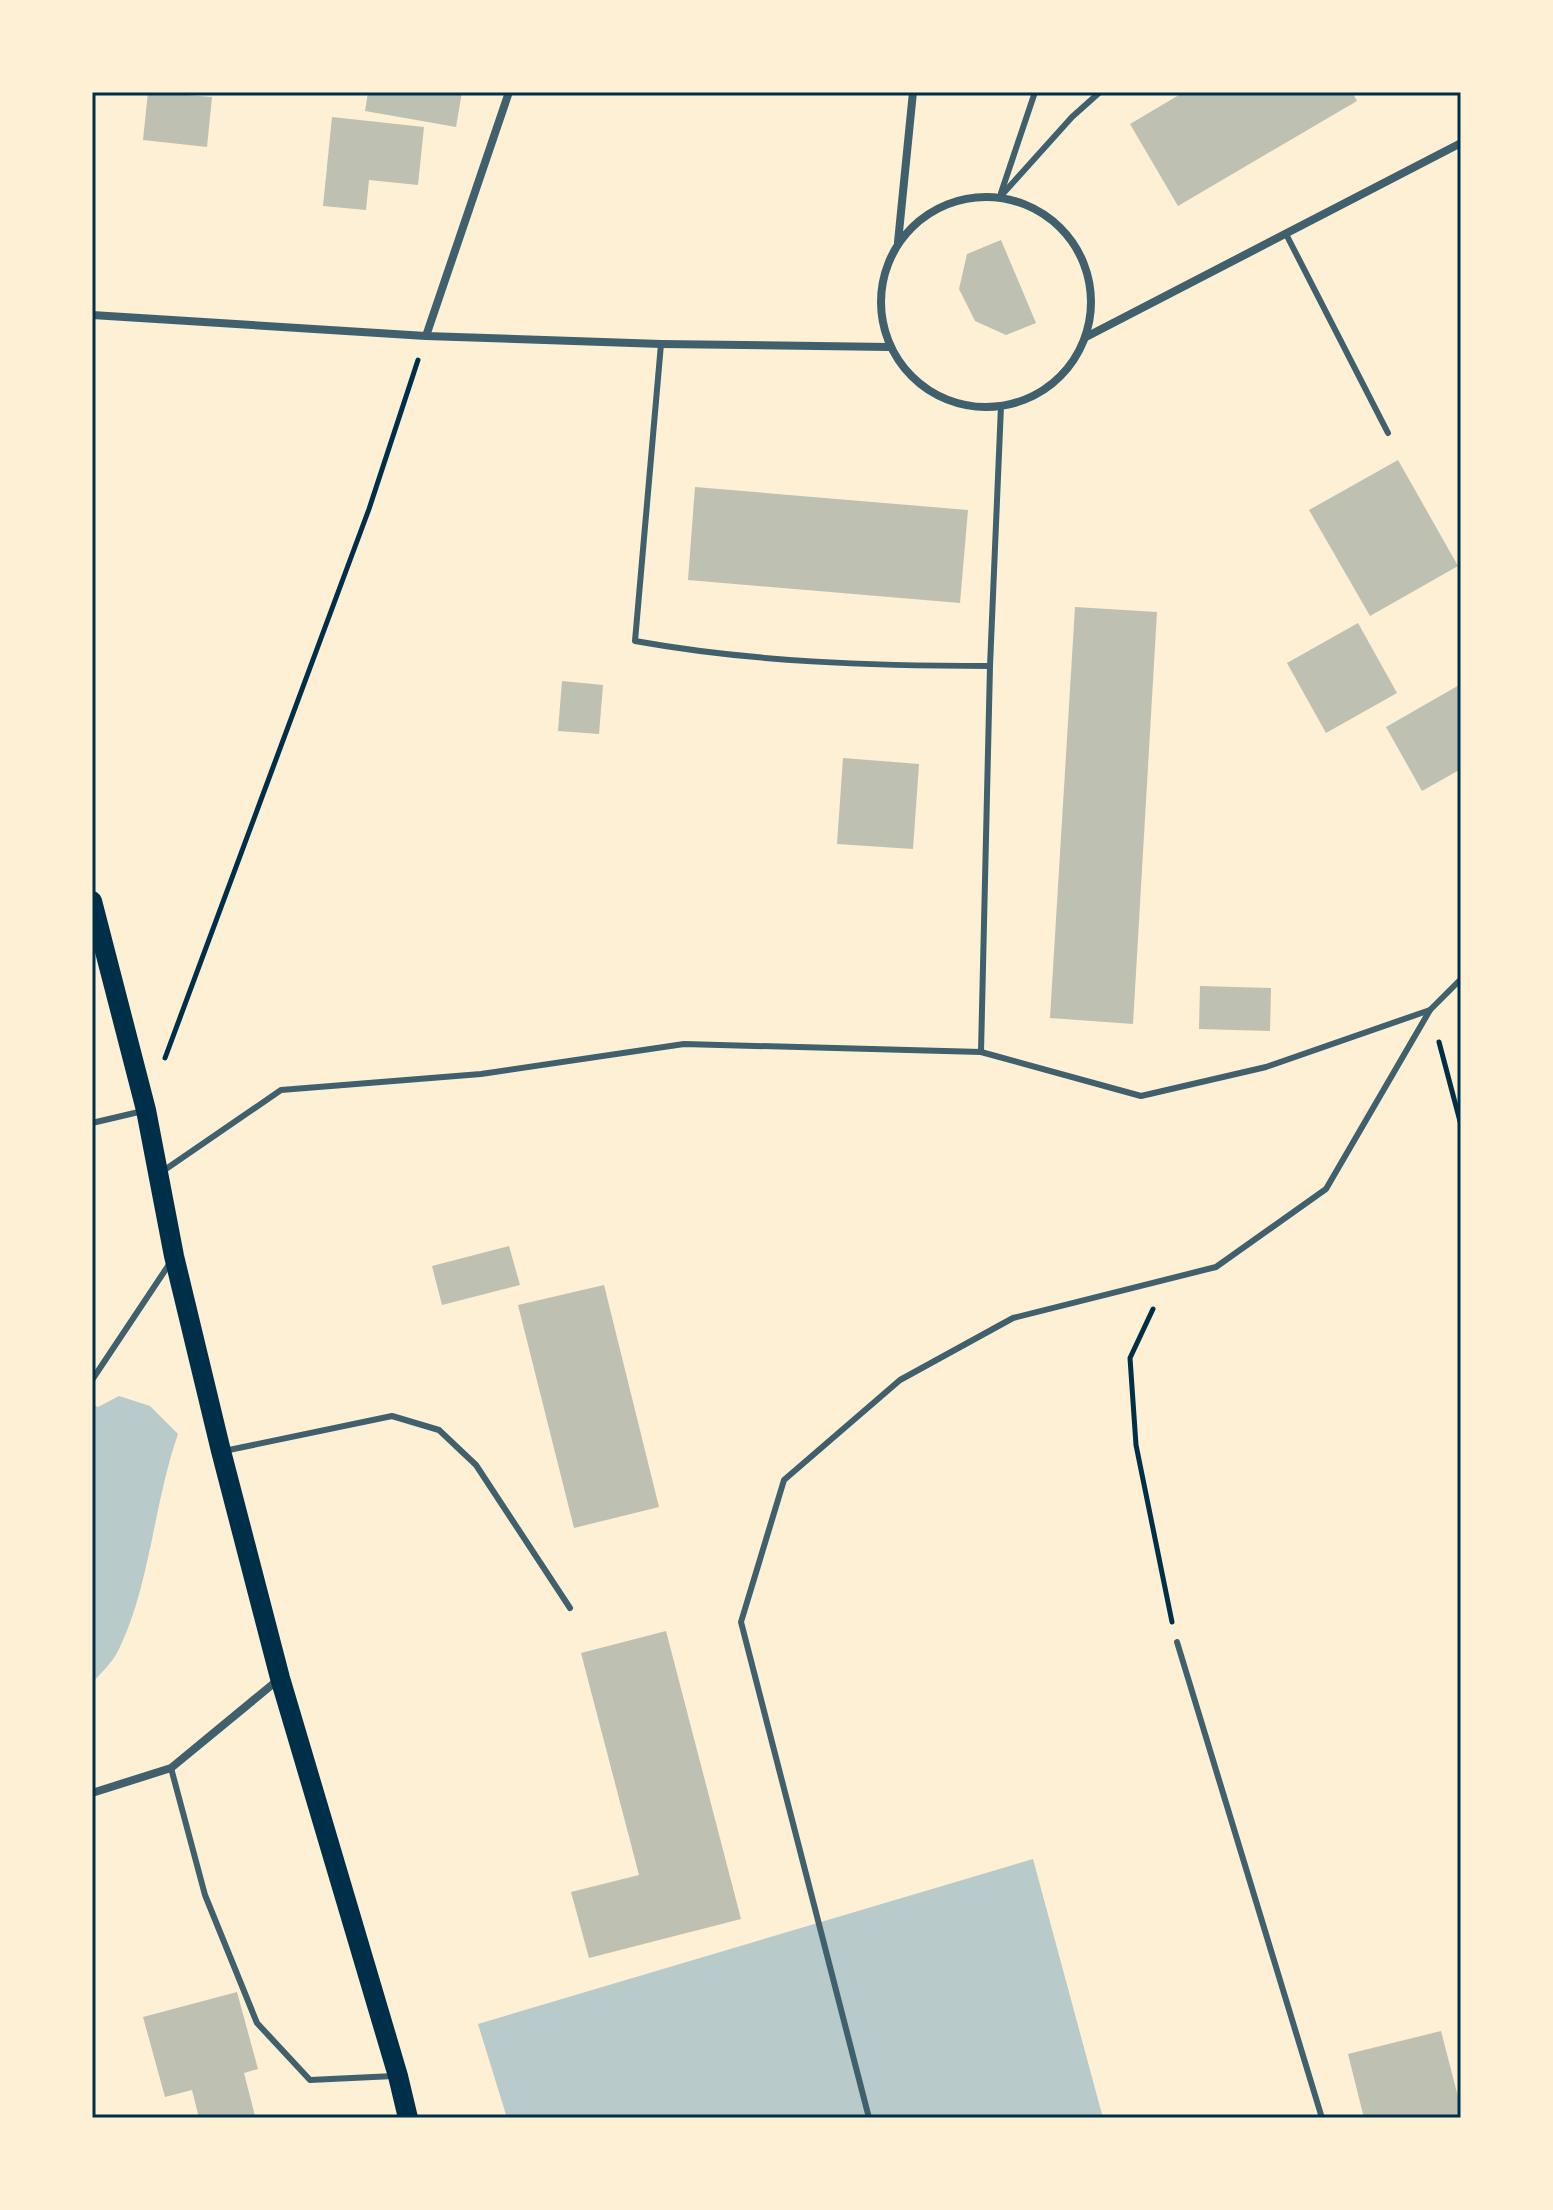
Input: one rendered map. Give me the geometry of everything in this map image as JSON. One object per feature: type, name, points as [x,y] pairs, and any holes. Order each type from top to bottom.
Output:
[{"type":"main road","points":[[92,901],[146,1110],[174,1256],[221,1451],[280,1678],[408,2118]]},
{"type":"street","points":[[426,336],[509,92]]},
{"type":"street","points":[[898,242],[913,92]]},
{"type":"street","points":[[1086,337],[1461,143]]},
{"type":"street","points":[[970,197],[1000,197],[1030,206],[1056,223],[1076,247],[1088,275],[1092,306],[1086,337],[1073,363],[1053,384],[1028,399],[1001,406],[974,407],[947,401],[924,388],[904,369],[890,347],[880,311],[883,275],[898,242],[918,220],[942,205],[970,197]]},
{"type":"street","points":[[92,315],[426,336],[661,344],[890,347]]},
{"type":"street","points":[[92,1793],[171,1768],[280,1678]]},
{"type":"lane","points":[[1000,197],[1035,92]]},
{"type":"lane","points":[[1000,197],[1072,117],[1100,92]]},
{"type":"lane","points":[[1286,234],[1388,433]]},
{"type":"lane","points":[[661,344],[635,641],[706,654],[894,666],[990,666]]},
{"type":"lane","points":[[981,1052],[990,666],[1001,406]]},
{"type":"lane","points":[[869,2118],[741,1622],[784,1480],[900,1380],[1013,1318],[1216,1267],[1326,1189],[1430,1010],[1461,979]]},
{"type":"lane","points":[[158,1174],[281,1090],[481,1074],[684,1044],[981,1052],[1141,1096],[1266,1067],[1430,1010]]},
{"type":"lane","points":[[92,1123],[146,1110]]},
{"type":"lane","points":[[92,1380],[174,1256]]},
{"type":"lane","points":[[221,1451],[392,1416],[439,1430],[476,1465],[570,1608]]},
{"type":"lane","points":[[1177,1642],[1322,2118]]},
{"type":"lane","points":[[171,1768],[205,1895],[257,2023],[310,2080],[398,2076]]},
{"type":"path","points":[[146,1110],[369,509],[426,336]]},
{"type":"path","points":[[1430,1010],[1461,1125]]},
{"type":"path","points":[[1167,1279],[1130,1358],[1136,1445],[1177,1642]]},
{"type":"shaded area","points":[[119,1396],[150,1406],[178,1434],[138,1598],[116,1654],[92,1683],[92,1404],[98,1407]]},
{"type":"shaded area","points":[[1033,1859],[1103,2118],[507,2118],[478,2024]]},
{"type":"building","points":[[148,92],[212,97],[207,147],[143,140]]},
{"type":"building","points":[[368,92],[462,92],[456,127],[365,111]]},
{"type":"building","points":[[1184,92],[1352,92],[1357,101],[1178,206],[1130,124]]},
{"type":"building","points":[[332,117],[424,127],[418,185],[369,180],[366,210],[323,206]]},
{"type":"building","points":[[1001,240],[1036,323],[1006,335],[975,321],[959,289],[967,254]]},
{"type":"building","points":[[1398,460],[1458,566],[1370,616],[1309,510]]},
{"type":"building","points":[[695,487],[968,510],[960,603],[688,580]]},
{"type":"building","points":[[1075,607],[1157,612],[1133,1024],[1050,1018]]},
{"type":"building","points":[[1358,623],[1397,693],[1326,733],[1287,663]]},
{"type":"building","points":[[562,681],[603,685],[599,734],[558,731]]},
{"type":"building","points":[[1461,684],[1461,769],[1422,791],[1386,727]]},
{"type":"building","points":[[843,758],[919,764],[913,849],[837,844]]},
{"type":"building","points":[[1200,986],[1271,988],[1270,1031],[1199,1029]]},
{"type":"building","points":[[509,1246],[520,1285],[442,1305],[432,1266]]},
{"type":"building","points":[[604,1285],[659,1507],[574,1528],[518,1305]]},
{"type":"building","points":[[666,1631],[741,1919],[589,1958],[571,1892],[639,1875],[581,1653]]},
{"type":"building","points":[[237,1992],[258,2069],[244,2073],[255,2116],[199,2118],[192,2090],[165,2097],[143,2017]]},
{"type":"building","points":[[1441,2031],[1461,2118],[1364,2118],[1348,2054]]}]
